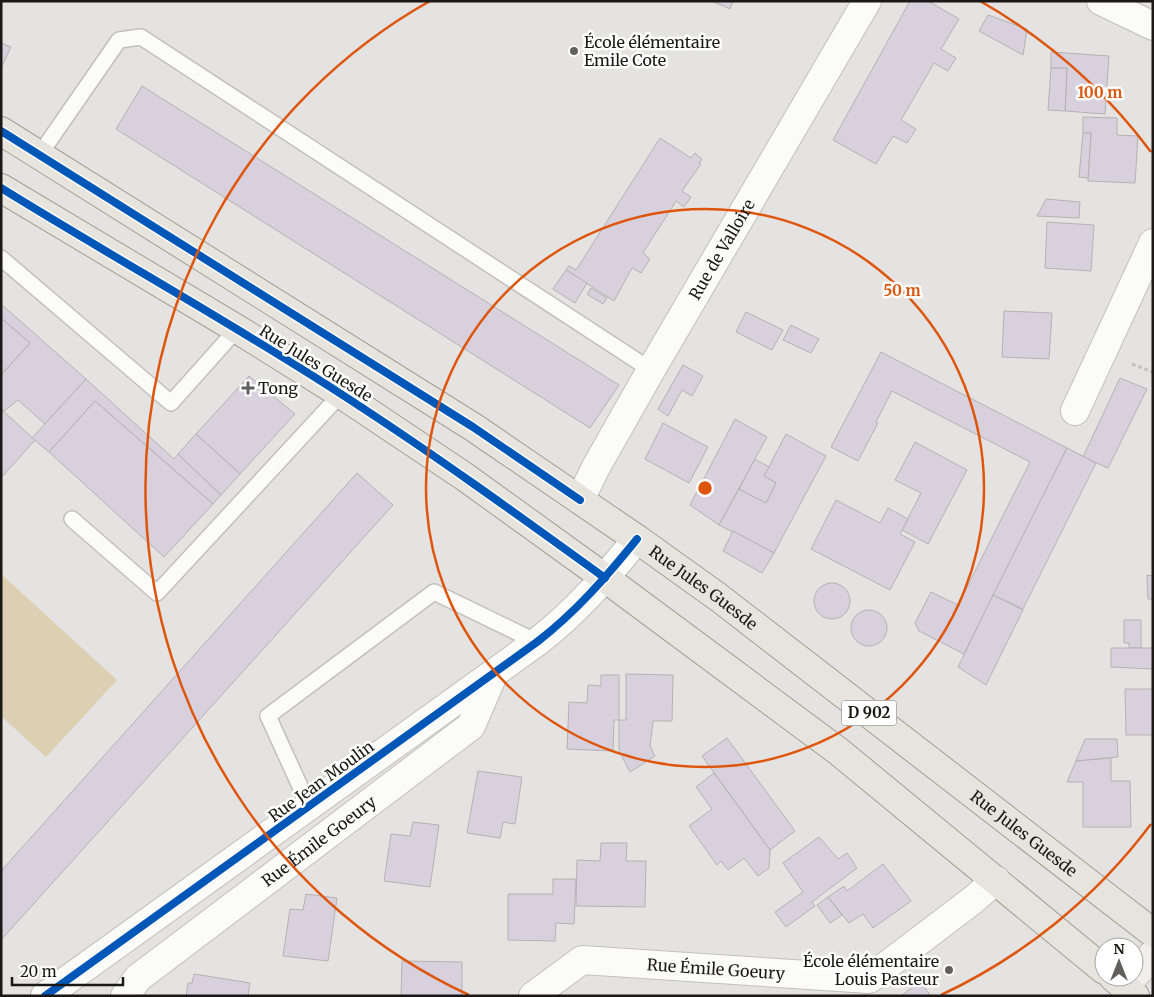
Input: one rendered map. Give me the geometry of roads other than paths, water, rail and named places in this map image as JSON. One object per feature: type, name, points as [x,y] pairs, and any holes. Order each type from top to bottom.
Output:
[{"type":"main road","name":"Rue Jules Guesde","points":[[1,131],[473,427],[637,539],[718,596],[1153,933]]},
{"type":"main road","name":"Rue Jules Guesde","points":[[1,188],[237,329],[341,394],[465,476],[838,751],[1094,962]]},
{"type":"street","name":"Rue de Valloire","points":[[580,500],[596,467],[650,370],[867,1]]},
{"type":"street","points":[[1102,1],[1153,26]]},
{"type":"street","points":[[1075,411],[1153,243]]},
{"type":"street","name":"Rue Jean Moulin","points":[[45,996],[537,642],[557,626],[605,578],[637,539]]},
{"type":"street","name":"Rue Émile Goeury","points":[[125,996],[138,978],[471,726],[494,674]]},
{"type":"street","name":"Rue Émile Goeury","points":[[533,996],[582,960],[869,979],[973,900],[996,880]]},
{"type":"street","points":[[1144,964],[1153,954]]},
{"type":"lane","points":[[40,154],[119,40],[141,37],[650,370]]},
{"type":"lane","points":[[1,258],[171,403],[237,329]]},
{"type":"lane","points":[[72,519],[157,593],[341,394]]},
{"type":"lane","points":[[309,806],[268,716],[434,592],[537,642]]},
{"type":"place","name":"École élémentaire Emile Cote","points":[[574,51]]},
{"type":"place","name":"Tong","points":[[248,388]]},
{"type":"place","name":"École élémentaire Louis Pasteur","points":[[949,970]]}]
